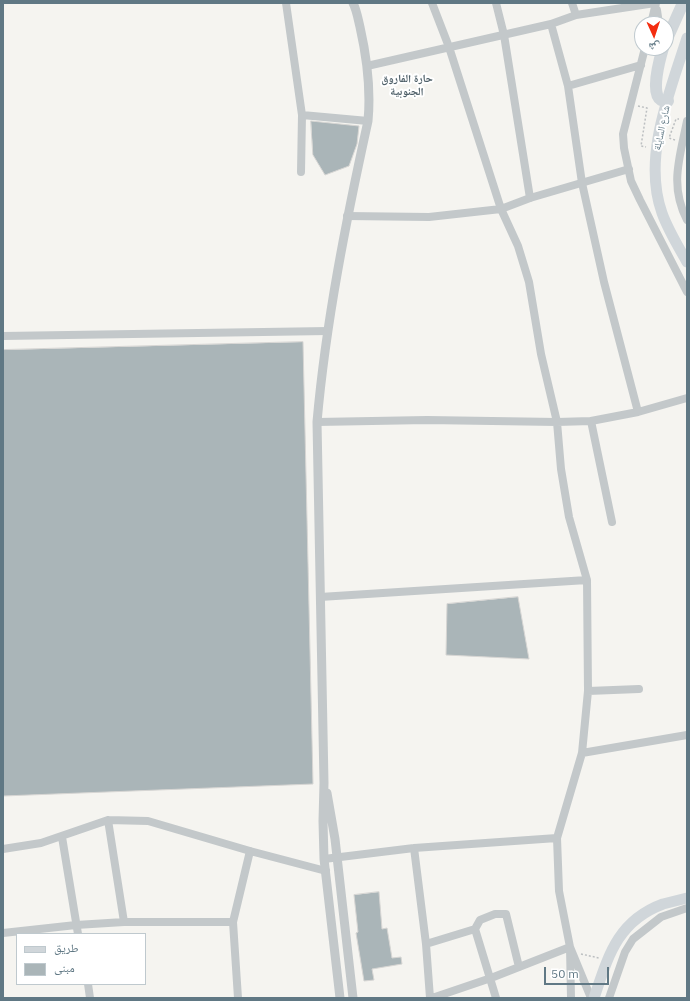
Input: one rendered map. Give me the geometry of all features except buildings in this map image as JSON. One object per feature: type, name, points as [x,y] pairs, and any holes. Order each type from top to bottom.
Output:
[{"type":"main road","points":[[674,23],[683,3]]},
{"type":"main road","name":"شارع السايلة","points":[[687,38],[668,101],[656,149],[655,176],[656,189],[666,224],[687,262]]},
{"type":"main road","points":[[661,56],[655,89],[661,100],[668,101]]},
{"type":"main road","points":[[594,998],[609,955],[615,944],[630,924],[663,904],[687,898]]},
{"type":"street","points":[[286,3],[302,115],[301,172]]},
{"type":"street","points":[[432,3],[449,47],[501,209],[518,246],[529,282],[541,354],[557,422],[561,469],[569,517],[587,580],[588,690],[582,753],[557,838],[558,891],[570,947],[591,998]]},
{"type":"street","points":[[496,3],[504,35],[530,198]]},
{"type":"street","points":[[572,3],[576,15]]},
{"type":"street","points":[[367,66],[551,24],[576,15],[656,3]]},
{"type":"street","points":[[653,16],[656,3]]},
{"type":"street","points":[[656,3],[658,16]]},
{"type":"street","points":[[340,998],[324,859],[324,783],[317,422],[321,377],[347,216],[368,121],[369,93],[367,66],[354,4]]},
{"type":"street","points":[[551,24],[568,86],[582,183],[604,282],[638,412]]},
{"type":"street","points":[[643,56],[623,134],[624,148],[631,181],[687,292]]},
{"type":"street","points":[[568,86],[641,65]]},
{"type":"street","points":[[302,115],[368,121]]},
{"type":"street","points":[[687,121],[685,141],[677,165],[677,187],[687,220]]},
{"type":"street","points":[[347,216],[429,217],[501,209],[530,198],[629,169]]},
{"type":"street","points":[[3,336],[328,331]]},
{"type":"street","points":[[317,422],[427,420],[557,422],[591,421],[638,412],[687,398]]},
{"type":"street","points":[[591,421],[612,522]]},
{"type":"street","points":[[320,597],[587,580]]},
{"type":"street","points":[[588,690],[639,689]]},
{"type":"street","points":[[582,753],[687,735]]},
{"type":"street","points":[[324,783],[332,820],[353,998]]},
{"type":"street","points":[[3,849],[41,843],[108,820],[148,821],[250,851],[326,871]]},
{"type":"street","points":[[108,820],[124,922]]},
{"type":"street","points":[[62,837],[78,933]]},
{"type":"street","points":[[324,859],[414,848],[557,838]]},
{"type":"street","points":[[414,848],[431,998],[491,978],[570,947]]},
{"type":"street","points":[[238,998],[233,922],[250,851]]},
{"type":"street","points":[[609,998],[625,952],[633,939],[661,917],[687,908]]},
{"type":"street","points":[[426,944],[475,929],[480,920],[495,914],[506,914],[520,967]]},
{"type":"street","points":[[3,933],[76,925],[124,922],[233,922]]},
{"type":"street","points":[[475,929],[496,998]]},
{"type":"street","points":[[570,947],[571,998]]},
{"type":"street","points":[[88,985],[90,998]]},
{"type":"path","points":[[641,146],[646,108]]},
{"type":"path","points":[[669,138],[676,119]]},
{"type":"path","points":[[582,954],[594,956]]},
{"type":"district","name":"حارة الفاروق الجنوبية","points":[[407,85]]}]
